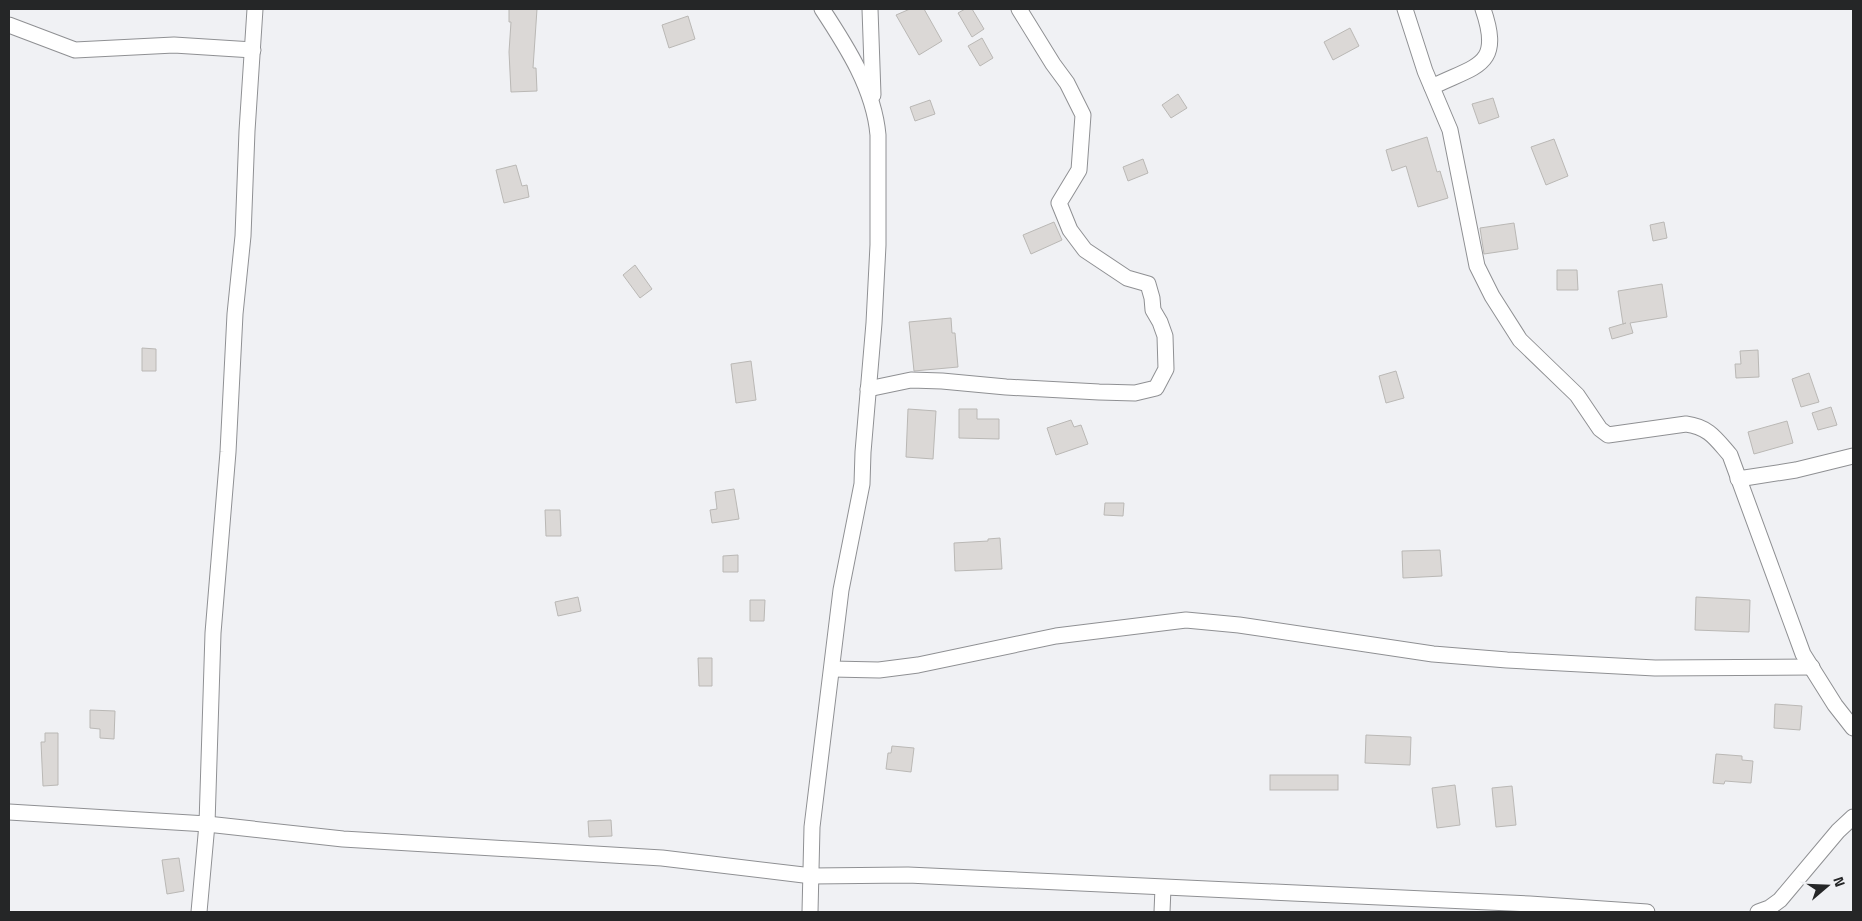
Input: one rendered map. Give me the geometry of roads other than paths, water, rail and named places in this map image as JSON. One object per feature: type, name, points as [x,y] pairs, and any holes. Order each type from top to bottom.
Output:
[{"type":"street","points":[[199,912],[207,824],[212,634],[228,462],[235,314],[244,236],[247,131],[255,9]]},
{"type":"street","points":[[810,912],[812,828],[841,590],[861,497],[878,245],[877,117],[858,69],[822,9]]},
{"type":"street","points":[[870,9],[873,104]]},
{"type":"street","points":[[868,389],[911,380],[1135,393],[1156,388],[1166,370],[1165,336],[1153,310],[1148,284],[1127,278],[1085,250],[1070,230],[1059,202],[1080,170],[1083,115],[1067,83],[1019,9]]},
{"type":"street","points":[[1405,9],[1432,87],[1450,130],[1477,266],[1492,296],[1520,340],[1576,395],[1600,429],[1608,435],[1686,424],[1699,426],[1709,432],[1730,455],[1803,654],[1835,705],[1853,728]]},
{"type":"street","points":[[1432,87],[1474,69],[1488,56],[1491,45],[1490,28],[1483,9]]},
{"type":"street","points":[[9,26],[75,50],[174,45],[253,50]]},
{"type":"street","points":[[1738,479],[1796,470],[1853,456]]},
{"type":"street","points":[[832,669],[879,670],[918,665],[1056,636],[1186,620],[1249,626],[1433,654],[1507,660],[1655,668],[1812,667]]},
{"type":"street","points":[[9,812],[207,824],[343,839],[662,858],[812,876],[908,875],[1530,908],[1648,912]]},
{"type":"street","points":[[1758,912],[1769,908],[1780,900],[1838,831],[1853,817]]},
{"type":"street","points":[[1162,912],[1163,888]]}]
